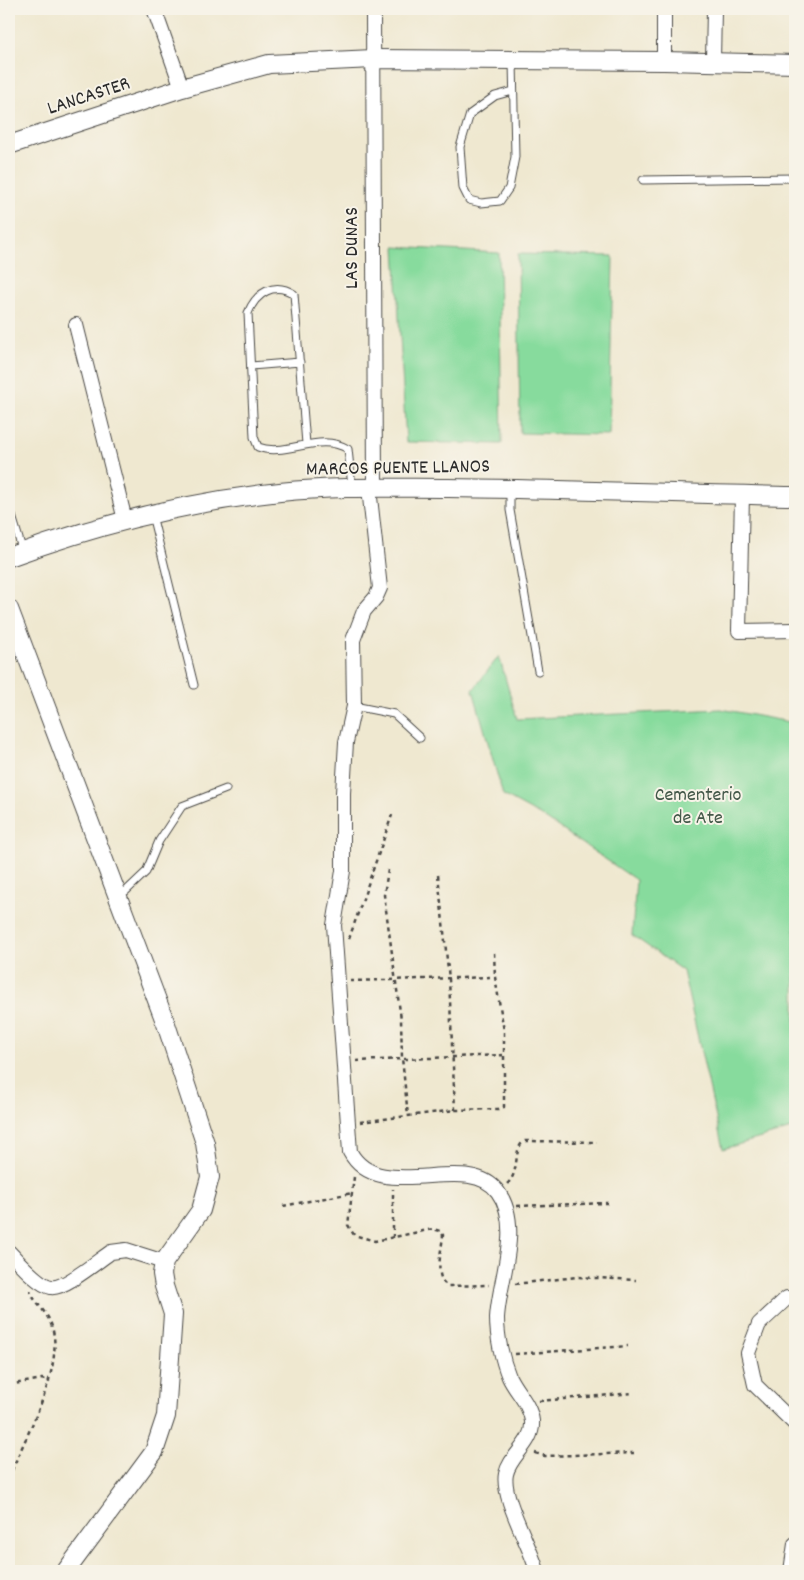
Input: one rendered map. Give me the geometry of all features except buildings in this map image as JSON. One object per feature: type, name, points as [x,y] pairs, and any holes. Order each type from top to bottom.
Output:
[{"type":"street","points":[[154,9],[182,88]]},
{"type":"street","name":"LAS DUNAS","points":[[356,1164],[350,1152],[334,925],[343,871],[342,793],[346,742],[354,706],[353,640],[364,611],[376,597],[380,588],[365,488],[373,9]]},
{"type":"street","points":[[664,9],[664,60]]},
{"type":"street","points":[[713,61],[714,9]]},
{"type":"street","name":"LANCASTER","points":[[9,145],[182,88],[269,64],[373,59],[664,60],[795,64]]},
{"type":"street","points":[[76,325],[125,520]]},
{"type":"street","name":"MARCOS PUENTE LLANOS","points":[[16,555],[125,520],[246,496],[365,488],[510,489],[795,496]]},
{"type":"street","points":[[742,495],[739,631],[795,630]]},
{"type":"street","points":[[9,609],[166,1024],[206,1142],[210,1177],[201,1210],[164,1262],[162,1274],[164,1286],[173,1314],[166,1416],[154,1452],[66,1571]]},
{"type":"street","points":[[356,1164],[366,1171],[382,1176],[473,1176],[498,1191],[506,1207],[509,1234],[497,1319],[502,1354],[510,1378],[525,1402],[532,1421],[530,1433],[521,1450],[509,1466],[505,1484],[537,1571]]},
{"type":"street","points":[[9,1252],[40,1282],[51,1288],[61,1286],[111,1252],[119,1250],[164,1262]]},
{"type":"street","points":[[787,1298],[759,1324],[748,1353],[755,1385],[795,1424]]},
{"type":"street","points":[[790,1571],[795,1544]]},
{"type":"lane","points":[[513,59],[515,157],[509,188],[500,201],[481,203],[469,200],[463,188],[460,147],[470,114],[495,96],[513,91]]},
{"type":"lane","points":[[643,180],[795,178]]},
{"type":"lane","points":[[306,444],[294,294],[286,289],[262,292],[253,302],[248,313],[254,437],[258,447],[266,450],[306,444],[338,442],[348,449],[365,488]]},
{"type":"lane","points":[[251,366],[300,362]]},
{"type":"lane","points":[[510,489],[510,510],[538,671]]},
{"type":"lane","points":[[9,506],[16,555]]},
{"type":"lane","points":[[152,514],[194,685]]},
{"type":"lane","points":[[354,706],[394,714],[420,738]]},
{"type":"lane","points":[[117,896],[126,891],[146,872],[159,841],[182,806],[226,789]]},
{"type":"path","points":[[337,963],[346,946],[392,814]]},
{"type":"path","points":[[388,870],[384,895],[401,1019],[402,1058],[408,1116]]},
{"type":"path","points":[[438,875],[449,979],[455,1110]]},
{"type":"path","points":[[349,1124],[455,1110],[498,1110],[504,1107],[501,1003],[495,977],[494,952]]},
{"type":"path","points":[[338,982],[495,977]]},
{"type":"path","points":[[345,1061],[453,1055],[504,1055]]},
{"type":"path","points":[[498,1191],[511,1180],[516,1169],[520,1143],[525,1141],[597,1142]]},
{"type":"path","points":[[356,1164],[348,1224],[354,1235],[375,1241],[434,1230],[440,1231],[443,1235],[440,1277],[444,1284],[448,1286],[501,1285],[577,1277],[636,1280]]},
{"type":"path","points":[[393,1176],[393,1238]]},
{"type":"path","points":[[283,1206],[352,1192]]},
{"type":"path","points":[[506,1207],[608,1203]]},
{"type":"path","points":[[9,1478],[50,1382],[53,1364],[53,1329],[47,1313],[31,1294],[27,1269]]},
{"type":"path","points":[[502,1354],[628,1346]]},
{"type":"path","points":[[9,1385],[42,1379],[50,1382]]},
{"type":"path","points":[[525,1402],[634,1393]]},
{"type":"path","points":[[521,1450],[545,1456],[634,1453]]},
{"type":"green space","points":[[395,247],[499,253],[502,444],[406,442]]},
{"type":"green space","points":[[518,254],[613,256],[609,435],[520,433]]},
{"type":"green space","name":"Cementerio de Ate","points":[[499,656],[517,719],[721,709],[795,723],[795,1128],[723,1149],[683,971],[632,935],[636,880],[545,818],[503,795],[473,690]]}]
